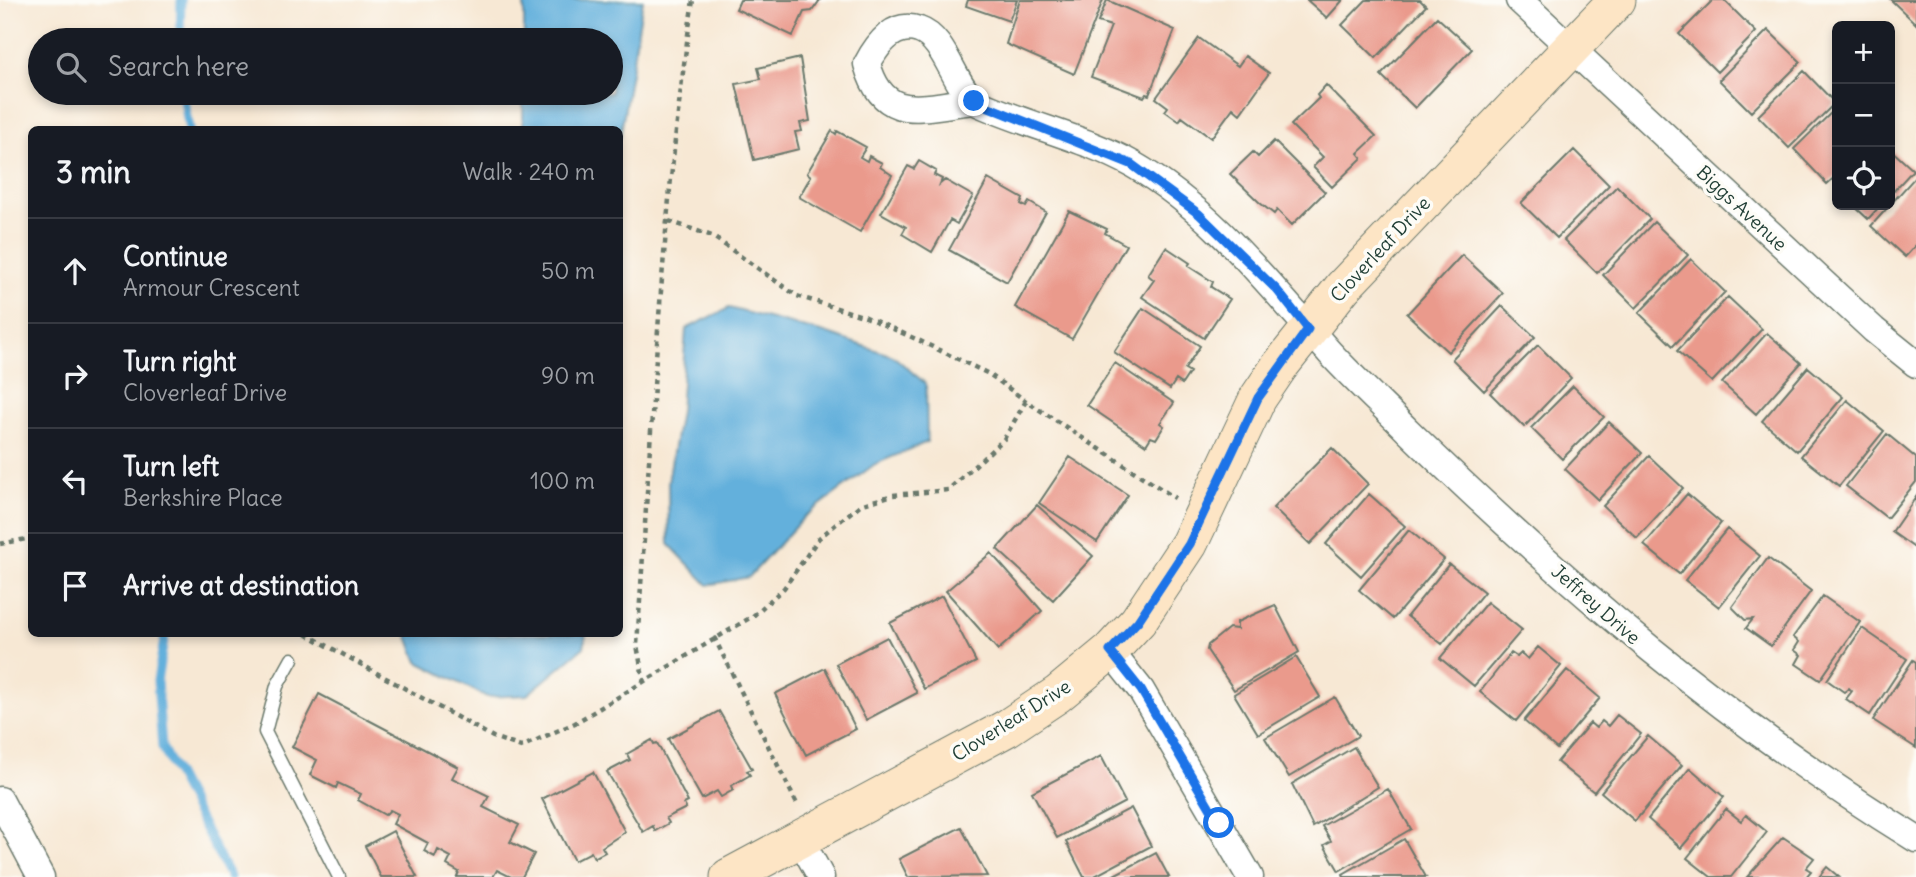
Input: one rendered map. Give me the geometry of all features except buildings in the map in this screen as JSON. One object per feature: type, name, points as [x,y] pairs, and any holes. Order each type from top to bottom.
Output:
[{"type":"street","name":"Biggs Avenue","points":[[1519,0],[1874,330],[1916,364]]},
{"type":"street","name":"Cloverleaf Drive","points":[[729,877],[798,821],[1007,728],[1058,694],[1110,651],[1138,621],[1189,544],[1258,398],[1308,329],[1343,287],[1618,0]]},
{"type":"street","name":"Jeffrey Drive","points":[[974,101],[1131,164],[1199,214],[1277,290],[1308,329],[1401,424],[1575,587],[1679,675],[1828,783],[1916,839]]},
{"type":"street","points":[[1110,651],[1141,690],[1250,877]]},
{"type":"street","points":[[0,800],[41,877]]},
{"type":"street","points":[[798,821],[821,877]]},
{"type":"lane","points":[[292,659],[277,686],[265,732],[339,877]]},
{"type":"path","points":[[644,683],[637,645],[669,221],[681,84],[693,0]]},
{"type":"path","points":[[669,221],[712,236],[797,296],[866,317],[989,374],[1176,498]]},
{"type":"path","points":[[311,637],[493,737],[521,747],[575,723],[753,616],[784,588],[820,538],[860,505],[893,495],[948,489],[1004,439],[1026,401]]},
{"type":"path","points":[[0,544],[28,539]]},
{"type":"path","points":[[715,637],[798,821]]},
{"type":"water","points":[[524,0],[643,0],[622,126],[523,126],[523,105],[623,105],[623,28],[524,28]]},
{"type":"water","points":[[729,308],[825,333],[893,356],[926,384],[927,442],[875,464],[804,517],[749,577],[708,585],[669,544],[668,482],[680,411],[686,329]]},
{"type":"water","points":[[408,637],[586,637],[584,647],[527,695],[487,697],[418,662]]},
{"type":"waterway","points":[[180,28],[181,0]]},
{"type":"waterway","points":[[185,105],[188,126]]},
{"type":"waterway","points":[[164,637],[157,681],[162,747],[230,877]]},
{"type":"route","points":[[974,101],[1131,164],[1199,214],[1277,290],[1308,329],[1258,398],[1189,544],[1138,621],[1110,651],[1141,690],[1219,823]]}]
